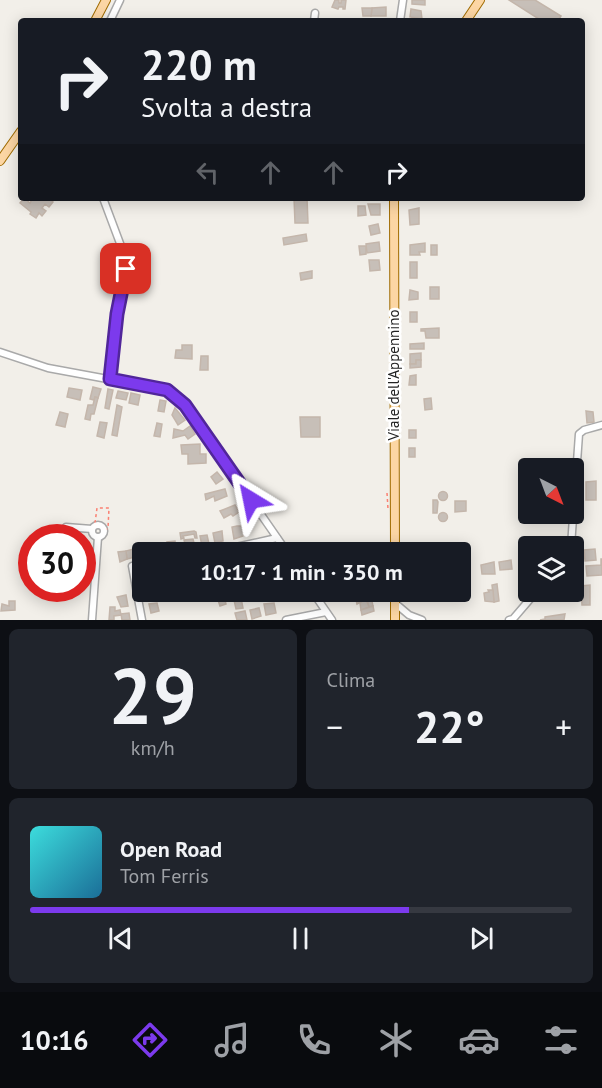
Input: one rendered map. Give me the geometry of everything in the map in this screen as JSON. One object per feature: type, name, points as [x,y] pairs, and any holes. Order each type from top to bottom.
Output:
[{"type":"main road","points":[[97,18],[106,0]]},
{"type":"main road","points":[[468,18],[480,0]]},
{"type":"main road","points":[[0,161],[18,135]]},
{"type":"main road","name":"Viale dell'Appennino","points":[[394,201],[395,542]]},
{"type":"main road","points":[[395,618],[396,604]]},
{"type":"street","points":[[111,18],[120,0]]},
{"type":"street","points":[[400,18],[403,0]]},
{"type":"street","points":[[314,18],[315,13]]},
{"type":"street","points":[[104,201],[126,269],[117,314],[110,379]]},
{"type":"street","points":[[0,352],[48,368],[167,390],[185,405],[280,542]]},
{"type":"street","points":[[572,536],[579,434],[584,430],[602,425]]},
{"type":"street","points":[[92,620],[98,537],[104,531],[102,526],[96,527]]},
{"type":"street","points":[[259,542],[277,538]]},
{"type":"street","points":[[139,602],[142,620]]},
{"type":"street","points":[[319,602],[332,620]]},
{"type":"street","points":[[509,620],[513,619],[528,602]]},
{"type":"street","points":[[396,604],[409,615],[422,620]]},
{"type":"street","points":[[286,620],[326,612]]},
{"type":"street","points":[[395,618],[409,615]]},
{"type":"path","points":[[94,524],[97,508],[109,508],[108,528],[104,531]]},
{"type":"building","points":[[335,0],[341,3],[341,0],[346,0],[345,9],[332,7]]},
{"type":"building","points":[[412,0],[425,0],[425,5],[412,4]]},
{"type":"building","points":[[509,0],[535,0],[561,16],[560,18],[537,18]]},
{"type":"building","points":[[386,7],[386,16],[371,16],[372,8]]},
{"type":"building","points":[[362,8],[372,8],[371,16],[363,16]]},
{"type":"building","points":[[411,9],[421,11],[422,18],[410,17]]},
{"type":"building","points":[[22,201],[53,202],[49,207],[45,204],[42,208],[46,211],[42,216],[39,213],[36,218],[20,203]]},
{"type":"building","points":[[294,201],[307,201],[308,223],[295,223]]},
{"type":"building","points":[[368,204],[380,204],[380,215],[371,215]]},
{"type":"building","points":[[358,206],[365,206],[366,215],[358,216]]},
{"type":"building","points":[[419,208],[419,224],[410,225],[409,210]]},
{"type":"building","points":[[378,224],[380,233],[371,235],[369,226]]},
{"type":"building","points":[[306,234],[307,241],[284,245],[283,238]]},
{"type":"building","points":[[379,242],[380,251],[367,253],[366,244]]},
{"type":"building","points":[[425,243],[425,252],[419,252],[420,255],[410,255],[410,245]]},
{"type":"building","points":[[431,245],[437,245],[437,255],[431,255]]},
{"type":"building","points":[[359,246],[366,246],[366,254],[360,255]]},
{"type":"building","points":[[369,260],[379,260],[380,270],[370,271]]},
{"type":"building","points":[[410,262],[417,262],[417,278],[410,278]]},
{"type":"building","points":[[312,271],[312,278],[301,280],[300,273]]},
{"type":"building","points":[[430,287],[439,287],[439,299],[430,299]]},
{"type":"building","points":[[410,290],[418,292],[418,299],[409,300]]},
{"type":"building","points":[[410,312],[417,312],[417,322],[410,322]]},
{"type":"building","points":[[439,328],[439,338],[426,338],[425,331],[421,331],[421,329]]},
{"type":"building","points":[[424,343],[424,349],[410,349],[410,344]]},
{"type":"building","points":[[182,345],[192,345],[192,359],[175,358],[176,350],[182,350]]},
{"type":"building","points":[[421,353],[421,360],[416,360],[416,364],[410,364],[410,354]]},
{"type":"building","points":[[201,356],[208,356],[208,370],[200,370]]},
{"type":"building","points":[[416,360],[421,360],[421,367],[410,368],[410,364],[416,364]]},
{"type":"building","points":[[416,375],[416,385],[409,385],[410,376]]},
{"type":"building","points":[[93,387],[101,389],[98,398],[95,397],[94,400],[90,399]]},
{"type":"building","points":[[69,388],[82,390],[80,400],[67,397]]},
{"type":"building","points":[[108,389],[113,390],[109,409],[105,408]]},
{"type":"building","points":[[118,391],[128,393],[126,400],[116,398]]},
{"type":"building","points":[[131,393],[140,395],[138,405],[129,403]]},
{"type":"building","points":[[95,397],[98,398],[94,414],[91,414],[90,420],[85,419],[88,405],[93,405]]},
{"type":"building","points":[[431,398],[432,409],[425,410],[424,399]]},
{"type":"building","points":[[160,400],[166,401],[164,412],[158,411]]},
{"type":"building","points":[[117,405],[122,407],[117,436],[112,435]]},
{"type":"building","points":[[175,408],[185,420],[178,425],[172,415]]},
{"type":"building","points":[[586,411],[593,412],[594,422],[587,423]]},
{"type":"building","points":[[60,412],[68,414],[65,427],[56,425]]},
{"type":"building","points":[[300,417],[320,417],[320,437],[301,437]]},
{"type":"building","points":[[100,422],[107,423],[104,438],[97,436]]},
{"type":"building","points":[[157,423],[162,424],[160,437],[154,436]]},
{"type":"building","points":[[190,426],[195,434],[188,439],[185,435],[173,438],[174,429],[183,431]]},
{"type":"building","points":[[409,430],[416,430],[416,438],[409,438]]},
{"type":"building","points":[[200,444],[200,454],[206,454],[206,463],[188,464],[188,454],[182,454],[181,445]]},
{"type":"building","points":[[409,448],[415,448],[415,457],[409,457]]},
{"type":"building","points":[[217,472],[223,479],[216,484],[211,477]]},
{"type":"building","points":[[596,481],[596,500],[586,500],[586,482]]},
{"type":"building","points":[[225,489],[227,496],[215,501],[214,496],[206,500],[205,494]]},
{"type":"building","points":[[443,492],[447,496],[443,500],[439,496]]},
{"type":"building","points":[[433,500],[438,502],[437,513],[433,513]]},
{"type":"building","points":[[455,501],[466,501],[466,511],[455,512]]},
{"type":"building","points":[[235,505],[239,512],[224,518],[220,511]]},
{"type":"building","points":[[443,513],[447,517],[443,521],[439,517]]},
{"type":"building","points":[[245,526],[246,535],[234,539],[232,527]]},
{"type":"building","points":[[194,531],[197,538],[194,534],[183,536],[184,538],[181,539],[180,533]]},
{"type":"building","points":[[222,531],[223,541],[215,542],[213,533]]},
{"type":"building","points":[[207,535],[209,542],[201,542],[200,536]]},
{"type":"building","points":[[193,539],[194,542],[184,542],[184,540]]},
{"type":"building","points":[[595,549],[596,560],[585,561],[584,550]]},
{"type":"building","points":[[132,550],[132,558],[127,559],[126,551]]},
{"type":"building","points":[[126,551],[127,559],[120,562],[118,552]]},
{"type":"building","points":[[601,559],[602,575],[587,576],[586,566],[601,565]]},
{"type":"building","points":[[511,560],[512,569],[500,570],[499,562]]},
{"type":"building","points":[[494,562],[495,574],[482,574],[481,565]]},
{"type":"building","points":[[497,584],[499,601],[494,602],[492,585]]},
{"type":"building","points":[[590,585],[590,605],[582,605],[584,586]]},
{"type":"building","points":[[488,590],[493,590],[494,602],[485,601],[484,593],[489,592]]},
{"type":"building","points":[[126,595],[128,606],[121,607],[117,597]]},
{"type":"building","points":[[9,601],[15,601],[15,610],[1,611],[2,604],[9,606]]},
{"type":"building","points":[[234,602],[242,602],[243,608],[236,609]]},
{"type":"building","points":[[367,602],[369,607],[361,610],[360,603]]},
{"type":"building","points":[[157,603],[159,611],[151,613],[149,604]]},
{"type":"building","points":[[274,603],[276,613],[266,615],[264,604]]},
{"type":"building","points":[[373,606],[374,611],[362,615],[361,610]]},
{"type":"building","points":[[110,607],[115,607],[115,611],[120,610],[121,615],[114,616],[114,620],[109,620]]},
{"type":"building","points":[[259,608],[261,616],[252,619],[250,610]]},
{"type":"building","points":[[245,611],[247,620],[237,620],[235,613]]},
{"type":"building","points":[[129,613],[130,620],[122,620],[121,614]]},
{"type":"building","points":[[565,614],[564,620],[540,620],[545,617]]},
{"type":"route","points":[[126,269],[117,314],[110,379],[167,390],[185,405],[251,500]]}]
